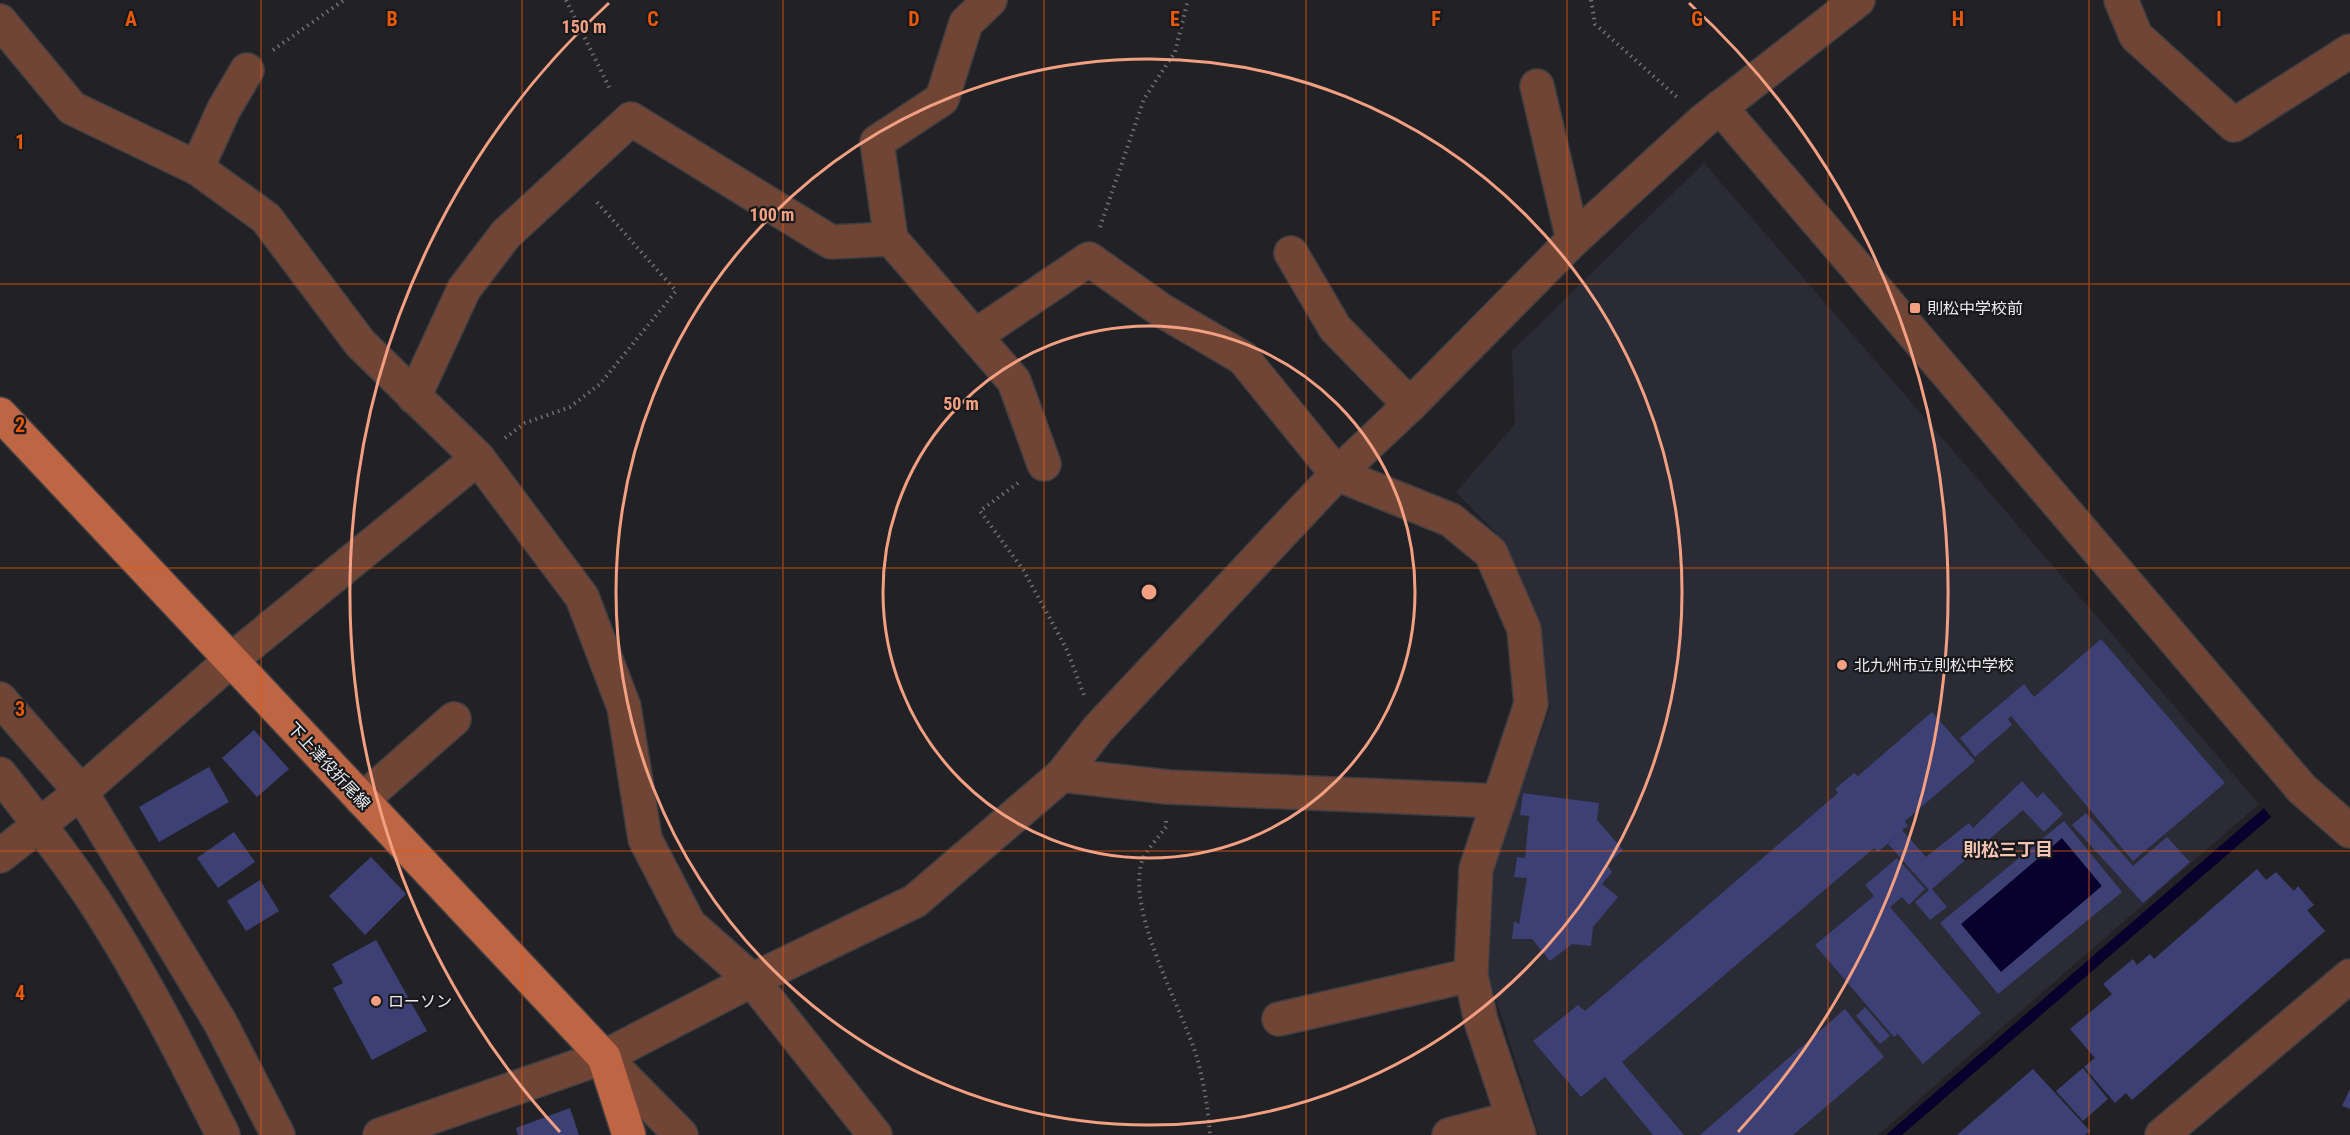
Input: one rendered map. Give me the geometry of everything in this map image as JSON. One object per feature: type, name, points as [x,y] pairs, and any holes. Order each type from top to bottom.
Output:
[{"type":"main road","name":"下上津役折尾線","points":[[0,414],[604,1057],[629,1135]]},
{"type":"street","points":[[990,0],[966,23],[942,99],[878,142],[891,239],[1014,381],[1044,464]]},
{"type":"street","points":[[380,1135],[604,1057],[752,980],[915,901],[1062,775],[1098,729],[1337,474],[1410,405],[1573,240],[1711,114],[1858,0]]},
{"type":"street","points":[[2121,0],[2136,36],[2234,125],[2350,51]]},
{"type":"street","points":[[0,21],[72,108],[197,168],[266,218],[360,343],[478,458],[582,597],[624,707],[645,839],[689,924],[752,980],[875,1135]]},
{"type":"street","points":[[197,168],[224,109],[247,70]]},
{"type":"street","points":[[1538,86],[1573,240]]},
{"type":"street","points":[[1711,114],[2302,789],[2350,831]]},
{"type":"street","points":[[414,397],[464,289],[506,234],[631,118],[831,242],[891,239]]},
{"type":"street","points":[[1291,253],[1335,328],[1410,405]]},
{"type":"street","points":[[975,336],[1089,260],[1161,310],[1243,358],[1337,474],[1451,520],[1491,553],[1524,629],[1531,704],[1476,869],[1471,975],[1481,1021],[1516,1126],[1449,1135]]},
{"type":"street","points":[[0,856],[81,792],[230,661],[478,458]]},
{"type":"street","points":[[0,699],[81,792],[220,1022],[278,1135]]},
{"type":"street","points":[[362,800],[454,719]]},
{"type":"street","points":[[0,774],[100,910],[178,1044],[223,1135]]},
{"type":"street","points":[[1062,775],[1168,787],[1499,801]]},
{"type":"street","points":[[1279,1019],[1471,975]]},
{"type":"street","points":[[2162,1135],[2350,976]]},
{"type":"street","points":[[604,1057],[681,1135]]},
{"type":"path","points":[[247,70],[344,0]]},
{"type":"path","points":[[566,0],[613,93],[631,118]]},
{"type":"path","points":[[1089,260],[1144,99],[1175,52],[1188,0]]},
{"type":"path","points":[[1591,0],[1595,24],[1711,114]]},
{"type":"path","points":[[525,423],[570,407],[600,384],[676,291],[571,173]]},
{"type":"path","points":[[1044,464],[980,511],[1024,571],[1066,650],[1098,729]]},
{"type":"path","points":[[1168,787],[1166,827],[1143,861],[1139,897],[1164,976],[1196,1057],[1208,1108],[1210,1135]]},
{"type":"shaded area","name":"北九州市立則松中学校","points":[[1704,163],[2259,804],[1878,1135],[1539,1135],[1489,977],[1494,865],[1550,708],[1541,623],[1507,544],[1456,492],[1515,424],[1512,351]]},
{"type":"shaded area","points":[[2264,808],[2271,817],[1902,1135],[1886,1135]]},
{"type":"shaded area","points":[[2062,838],[2102,886],[2001,972],[1961,924]]},
{"type":"building","points":[[2101,639],[2225,783],[2133,861],[2011,716],[2008,719],[2012,725],[1975,757],[1960,738],[2024,684],[2034,697]]},
{"type":"building","points":[[1932,712],[1975,761],[1905,821],[1908,826],[1902,830],[1926,857],[1969,823],[1973,828],[2022,781],[2037,798],[2043,792],[2063,814],[2044,832],[2023,810],[1932,889],[1947,907],[1930,920],[1915,902],[1929,890],[1888,844],[1901,832],[1878,852],[1874,848],[1622,1062],[1684,1135],[1653,1135],[1605,1077],[1581,1097],[1533,1041],[1578,1005],[1585,1011],[1838,793],[1835,789],[1854,773],[1858,776]]},
{"type":"building","points":[[254,730],[289,769],[257,797],[222,758]]},
{"type":"building","points":[[209,767],[229,802],[159,842],[139,807]]},
{"type":"building","points":[[1523,793],[1599,803],[1597,820],[1623,850],[1607,864],[1612,872],[1602,884],[1618,897],[1593,927],[1591,946],[1572,944],[1550,961],[1532,939],[1512,939],[1514,921],[1519,924],[1527,878],[1514,877],[1517,857],[1525,858],[1529,816],[1520,815]]},
{"type":"building","points":[[2086,813],[2133,866],[2167,837],[2190,862],[2143,903],[2072,825]]},
{"type":"building","points":[[2064,821],[2122,892],[1998,994],[1940,923]],"holes":[[[2062,838],[2102,886],[2001,972],[1961,924]]]},
{"type":"building","points":[[234,832],[255,862],[218,888],[197,858]]},
{"type":"building","points":[[371,857],[406,894],[365,935],[329,896]]},
{"type":"building","points":[[1897,858],[1925,889],[1909,905],[1902,897],[1890,907],[1981,1013],[1923,1064],[1898,1034],[1894,1037],[1815,945],[1874,896],[1865,885]]},
{"type":"building","points":[[2257,869],[2266,880],[2276,872],[2294,891],[2298,886],[2314,905],[2307,910],[2325,931],[2132,1100],[2126,1093],[2115,1103],[2084,1067],[2095,1058],[2070,1029],[2112,994],[2103,984],[2133,959],[2137,965],[2150,954],[2154,959]]},
{"type":"building","points":[[260,880],[279,911],[246,931],[227,901]]},
{"type":"building","points":[[376,940],[427,1031],[372,1060],[333,988],[343,983],[332,964]]},
{"type":"building","points":[[1865,1007],[1890,1036],[1880,1044],[1856,1016]]},
{"type":"building","points":[[1845,1009],[1884,1057],[1793,1135],[1700,1135]]},
{"type":"building","points":[[2083,1068],[2108,1099],[2083,1121],[2056,1091]]},
{"type":"building","points":[[2033,1069],[2090,1131],[2085,1135],[1957,1135]]},
{"type":"building","points":[[2350,1089],[2350,1109],[2342,1106]]},
{"type":"building","points":[[570,1108],[579,1135],[518,1135],[516,1128]]},
{"type":"place","name":"則松中学校前","points":[[1915,308]]},
{"type":"place","name":"北九州市立則松中学校","points":[[1842,665]]},
{"type":"place","name":"ローソン","points":[[376,1001]]},
{"type":"district","name":"則松三丁目","points":[[2008,849]]}]
